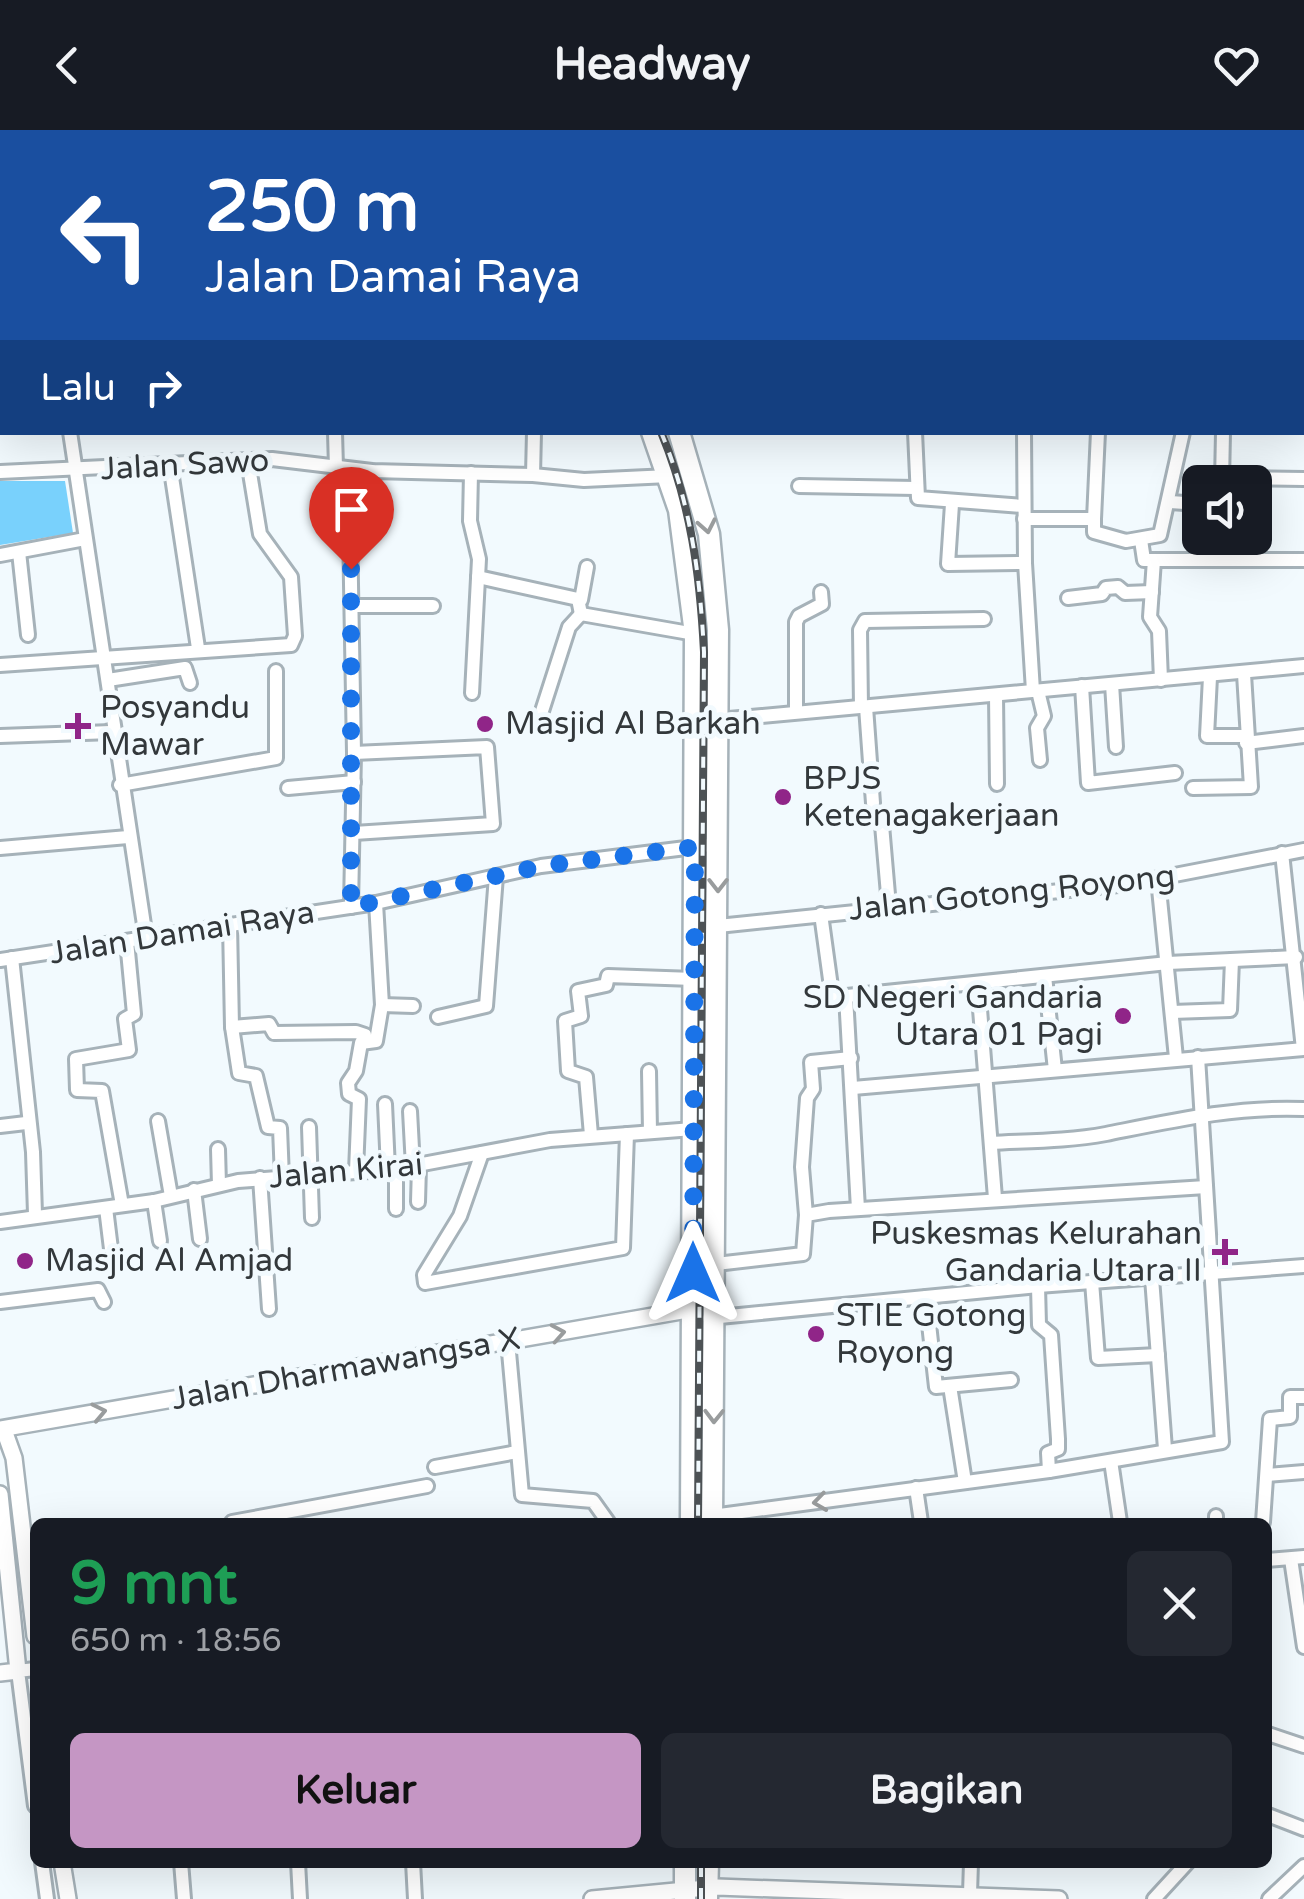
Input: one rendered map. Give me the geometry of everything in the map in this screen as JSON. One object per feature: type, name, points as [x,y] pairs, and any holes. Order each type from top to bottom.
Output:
[{"type":"main road","points":[[653,435],[669,476],[688,560],[695,634],[693,1314],[705,1518]]},
{"type":"main road","points":[[680,435],[710,544],[718,630],[716,1264],[705,1518]]},
{"type":"main road","points":[[685,1868],[685,1895]]},
{"type":"street","points":[[70,435],[108,680],[112,732],[146,938]]},
{"type":"street","points":[[334,435],[336,468]]},
{"type":"street","points":[[534,435],[534,474]]},
{"type":"street","points":[[915,435],[916,488],[921,500],[1094,519]]},
{"type":"street","points":[[1024,435],[1025,563],[1036,691],[1044,716],[1037,728],[1040,760]]},
{"type":"street","points":[[1098,435],[1094,519],[1097,534],[1116,540],[1142,540],[1162,534],[1182,435]]},
{"type":"street","points":[[1222,465],[1223,435]]},
{"type":"street","name":"Jalan Sawo","points":[[0,472],[290,460],[372,471],[534,474],[584,480],[669,476]]},
{"type":"street","points":[[0,665],[198,648],[288,646],[294,642],[291,577],[260,534],[248,461]]},
{"type":"street","points":[[170,464],[198,648]]},
{"type":"street","points":[[351,907],[351,525],[372,524],[372,471]]},
{"type":"street","points":[[471,473],[470,521],[478,577],[472,693]]},
{"type":"street","points":[[1272,478],[1304,479]]},
{"type":"street","points":[[799,486],[916,488]]},
{"type":"street","points":[[1170,502],[1182,503]]},
{"type":"street","points":[[952,504],[948,564],[1025,563]]},
{"type":"street","points":[[0,555],[85,539]]},
{"type":"street","points":[[1142,540],[1142,559],[1304,560]]},
{"type":"street","points":[[19,552],[28,634]]},
{"type":"street","points":[[1154,560],[1150,617],[1159,630],[1161,680]]},
{"type":"street","points":[[542,711],[569,627],[581,607],[587,567]]},
{"type":"street","points":[[478,577],[695,634]]},
{"type":"street","points":[[1068,598],[1102,594],[1106,588],[1118,587],[1125,593],[1152,592]]},
{"type":"street","points":[[796,711],[796,622],[799,616],[820,606],[821,592]]},
{"type":"street","points":[[352,606],[433,606]]},
{"type":"street","points":[[877,803],[860,630],[865,621],[984,619]]},
{"type":"street","points":[[718,720],[1304,666]]},
{"type":"street","points":[[108,680],[185,668],[190,683]]},
{"type":"street","points":[[120,784],[276,758],[276,672]]},
{"type":"street","points":[[1193,788],[1251,788],[1244,674]]},
{"type":"street","points":[[1210,677],[1207,736],[1246,740],[1304,736]]},
{"type":"street","points":[[1112,684],[1116,747]]},
{"type":"street","points":[[1082,686],[1088,783],[1176,773]]},
{"type":"street","points":[[996,695],[997,784]]},
{"type":"street","points":[[0,736],[112,732]]},
{"type":"street","points":[[354,753],[487,748],[493,824],[354,833]]},
{"type":"street","points":[[288,788],[354,782]]},
{"type":"street","points":[[882,825],[889,906]]},
{"type":"street","points":[[0,848],[128,837]]},
{"type":"street","name":"Jalan Damai Raya","points":[[6,959],[376,903],[496,876],[718,844]]},
{"type":"street","name":"Jalan Gotong Royong","points":[[718,926],[1158,879],[1304,850]]},
{"type":"street","points":[[854,1088],[1303,1049],[1282,853]]},
{"type":"street","points":[[438,1018],[486,1006],[496,876]]},
{"type":"street","points":[[1158,879],[1176,1058]]},
{"type":"street","points":[[356,1171],[360,1101],[349,1094],[348,1083],[370,1041],[382,1005],[382,942],[376,903]]},
{"type":"street","points":[[821,914],[832,994],[846,996],[1168,963],[1296,957]]},
{"type":"street","points":[[230,924],[232,1028],[239,1072],[256,1076],[268,1127],[280,1128],[282,1178]]},
{"type":"street","points":[[122,1205],[102,1091],[77,1090],[76,1059],[129,1050],[125,1020],[134,1014],[127,941]]},
{"type":"street","points":[[6,959],[33,1152],[35,1214]]},
{"type":"street","points":[[1172,1012],[1230,1010],[1232,960]]},
{"type":"street","points":[[591,1135],[586,1077],[568,1071],[565,1021],[581,1016],[578,991],[606,985],[608,976],[694,979]]},
{"type":"street","points":[[1045,976],[1055,1070]]},
{"type":"street","points":[[978,984],[995,1198]]},
{"type":"street","points":[[846,996],[858,1209]]},
{"type":"street","points":[[382,1005],[413,1006]]},
{"type":"street","points":[[232,1028],[269,1024],[274,1033],[356,1032],[370,1041]]},
{"type":"street","points":[[718,1518],[1050,1471],[1222,1442],[1216,1401],[1214,1274],[1198,1057]]},
{"type":"street","points":[[716,1264],[803,1254],[806,1215],[802,1167],[806,1105],[812,1089],[811,1062],[851,1058]]},
{"type":"street","points":[[650,1070],[650,1132]]},
{"type":"street","points":[[386,1104],[396,1209]]},
{"type":"street","points":[[991,1144],[1106,1134],[1202,1116],[1304,1109]]},
{"type":"street","points":[[410,1111],[418,1202]]},
{"type":"street","points":[[158,1121],[171,1196]]},
{"type":"street","points":[[0,1126],[26,1122]]},
{"type":"street","points":[[308,1127],[312,1218]]},
{"type":"street","name":"Jalan Kirai","points":[[0,1222],[35,1214],[154,1201],[260,1178],[392,1169],[591,1135],[693,1129]]},
{"type":"street","points":[[482,1153],[460,1216],[423,1282],[624,1248],[627,1134]]},
{"type":"street","points":[[218,1150],[219,1185]]},
{"type":"street","points":[[260,1178],[269,1308]]},
{"type":"street","points":[[806,1215],[995,1198],[1206,1187]]},
{"type":"street","points":[[194,1190],[200,1239]]},
{"type":"street","points":[[154,1201],[160,1241]]},
{"type":"street","points":[[106,1208],[111,1249]]},
{"type":"street","points":[[693,1314],[715,1318],[1038,1286],[1304,1266]]},
{"type":"street","points":[[1152,1278],[1165,1449]]},
{"type":"street","points":[[1092,1282],[1098,1358],[1158,1354]]},
{"type":"street","points":[[1038,1286],[1039,1325],[1050,1333],[1058,1439],[1058,1450],[1048,1453],[1050,1471]]},
{"type":"street","points":[[0,1302],[69,1290],[101,1290],[104,1302]]},
{"type":"street","points":[[926,1297],[934,1384],[1011,1380]]},
{"type":"street","name":"Jalan Dharmawangsa X","points":[[1,1432],[508,1341],[693,1314]]},
{"type":"street","points":[[508,1341],[522,1495],[593,1500],[605,1518]]},
{"type":"street","points":[[950,1386],[965,1482]]},
{"type":"street","points":[[1262,1518],[1270,1419],[1290,1417],[1297,1397]]},
{"type":"street","points":[[0,1412],[1,1432],[12,1448],[30,1550]]},
{"type":"street","points":[[434,1467],[518,1452]]},
{"type":"street","points":[[1110,1461],[1119,1518]]},
{"type":"street","points":[[1268,1474],[1304,1472]]},
{"type":"street","points":[[254,1518],[427,1486]]},
{"type":"street","points":[[916,1488],[920,1518]]},
{"type":"street","points":[[0,1494],[27,1670],[30,1721]]},
{"type":"street","points":[[1272,1560],[1297,1558],[1304,1647]]},
{"type":"street","points":[[0,1673],[27,1670]]},
{"type":"street","points":[[1272,1735],[1304,1746]]},
{"type":"street","points":[[1272,1817],[1304,1829]]},
{"type":"street","points":[[1270,1899],[1304,1866]]},
{"type":"street","points":[[43,1868],[47,1899]]},
{"type":"street","points":[[63,1868],[68,1899]]},
{"type":"street","points":[[181,1868],[184,1899]]},
{"type":"street","points":[[298,1868],[300,1899]]},
{"type":"street","points":[[412,1868],[415,1899]]},
{"type":"street","points":[[970,1894],[971,1868]]},
{"type":"street","points":[[1154,1899],[1182,1868]]},
{"type":"street","points":[[592,1899],[685,1895],[709,1884],[786,1894],[970,1894],[1059,1899]]},
{"type":"shaded area","points":[[0,481],[65,481],[73,533],[0,545]]},
{"type":"railway","points":[[662,435],[680,486],[692,540],[704,652],[698,1518]]},
{"type":"railway","points":[[701,1868],[701,1899]]},
{"type":"place","name":"Masjid Al Barkah","points":[[485,724]]},
{"type":"place","name":"Posyandu Mawar","points":[[78,726]]},
{"type":"place","name":"BPJS Ketenagakerjaan","points":[[783,797]]},
{"type":"place","name":"SD Negeri Gandaria Utara 01 Pagi","points":[[1123,1016]]},
{"type":"place","name":"Puskesmas Kelurahan Gandaria Utara II","points":[[1225,1252]]},
{"type":"place","name":"Masjid Al Amjad","points":[[25,1261]]},
{"type":"place","name":"STIE Gotong Royong","points":[[816,1334]]},
{"type":"route","points":[[351,569],[351,907],[542,866],[695,847],[693,1273]]}]
